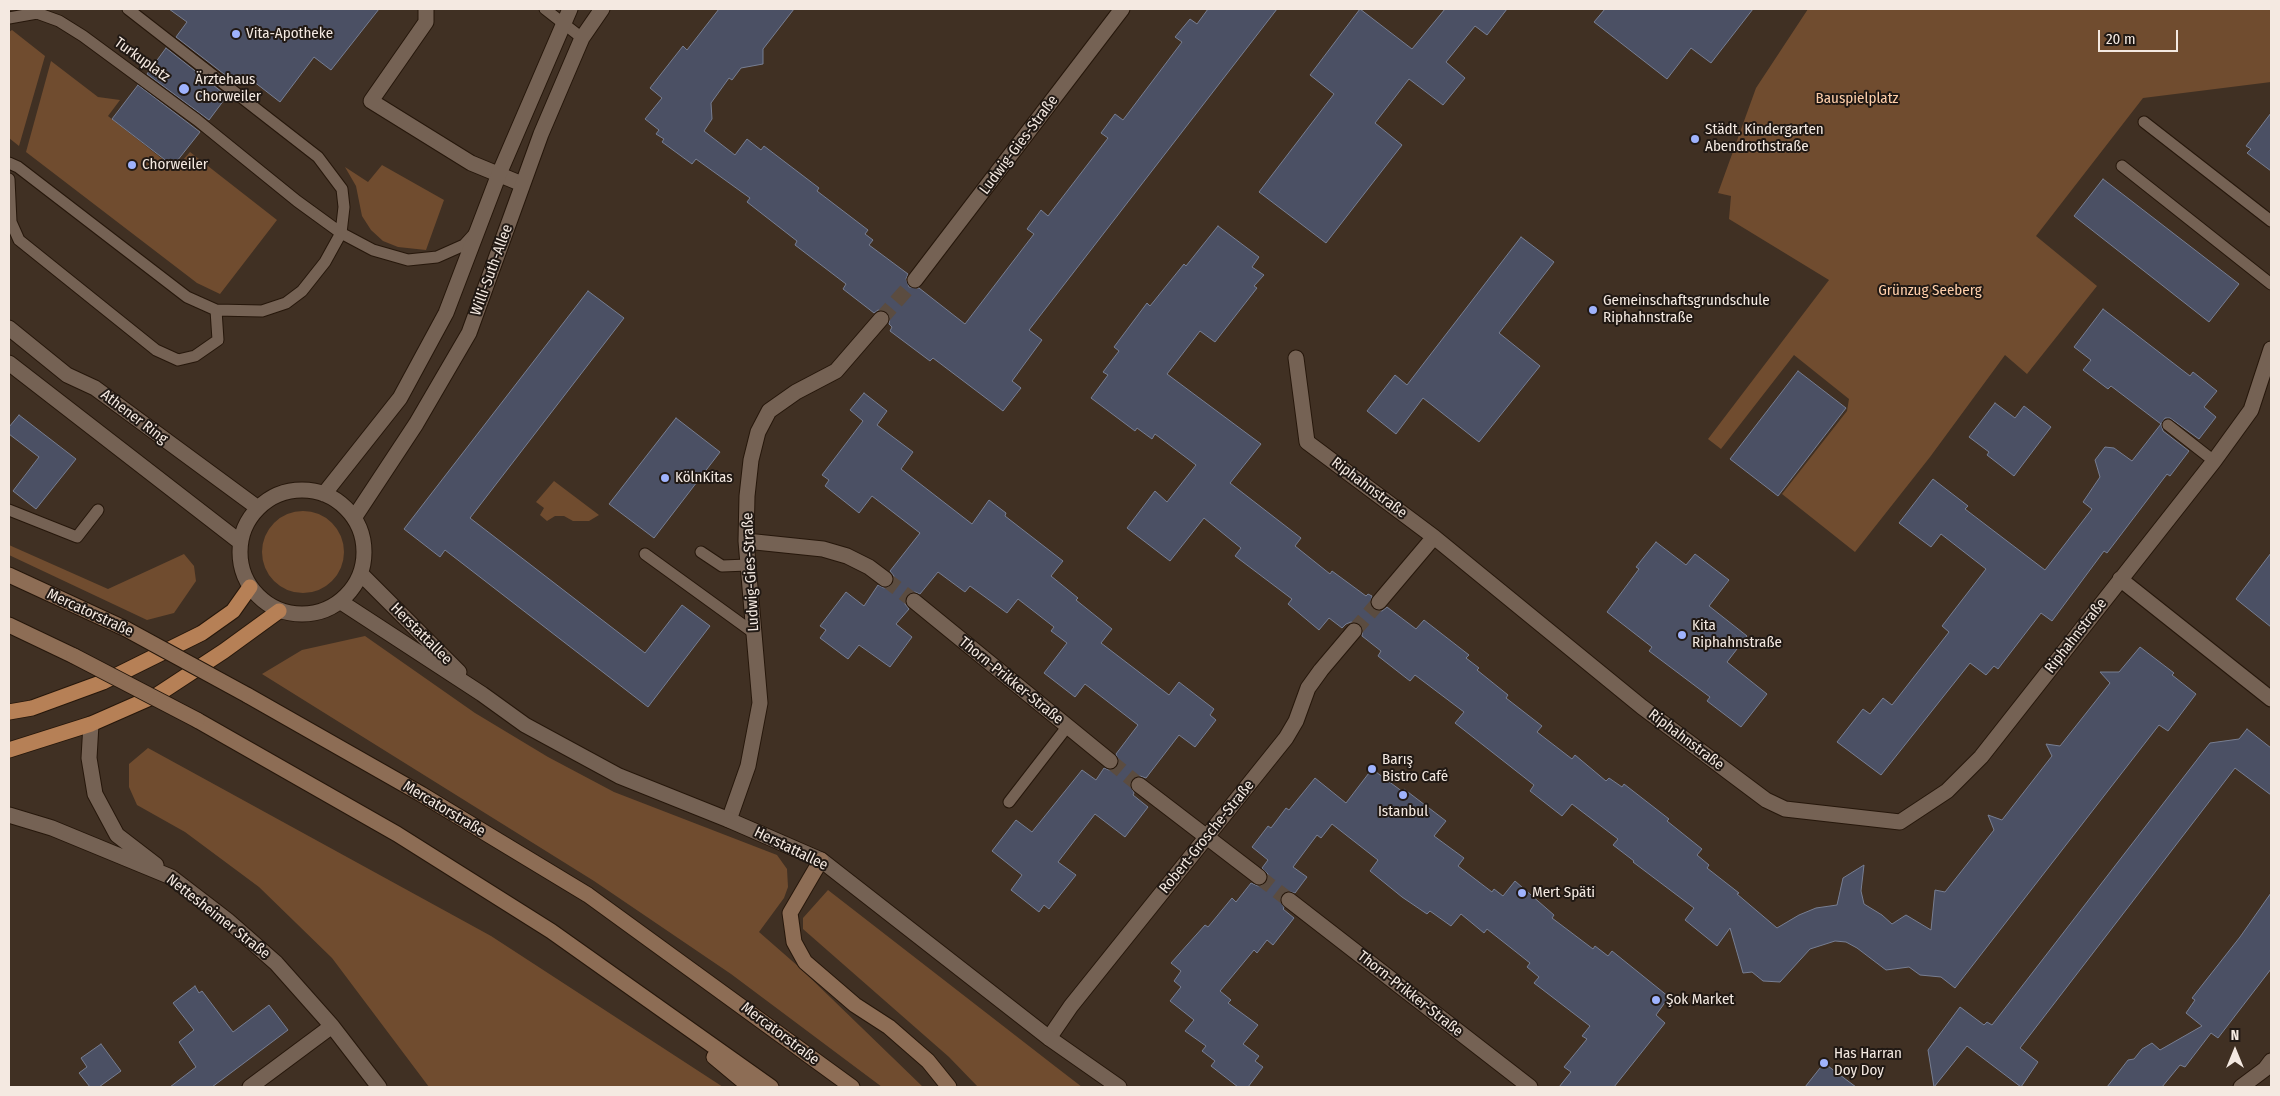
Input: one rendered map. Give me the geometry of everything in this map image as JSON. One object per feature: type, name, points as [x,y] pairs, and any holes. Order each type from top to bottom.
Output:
[{"type":"highway","points":[[9,712],[32,708],[103,682],[202,633],[233,611],[250,587]]},
{"type":"highway","points":[[9,750],[91,724],[157,695],[224,651],[279,611]]},
{"type":"main road","name":"Mercatorstraße","points":[[9,575],[126,629],[247,695],[421,794],[588,895],[852,1087]]},
{"type":"main road","points":[[9,625],[74,656],[197,720],[397,834],[551,931],[772,1087]]},
{"type":"main road","points":[[821,860],[790,913],[794,942],[805,962],[855,1005],[889,1027],[928,1061],[950,1087]]},
{"type":"main road","points":[[629,985],[750,1087]]},
{"type":"street","points":[[426,9],[426,22],[371,101],[470,163],[522,184]]},
{"type":"street","name":"Willi-Suth-Allee","points":[[324,494],[400,398],[446,313],[499,174],[570,9]]},
{"type":"street","name":"Willi-Suth-Allee","points":[[354,518],[416,424],[469,333],[522,184],[582,38],[602,9]]},
{"type":"street","name":"Ludwig-Gies-Straße","points":[[915,280],[1122,9]]},
{"type":"street","name":"Ludwig-Gies-Straße","points":[[729,820],[748,766],[760,703],[746,541],[747,496],[758,432],[769,411],[796,392],[836,371],[882,319]]},
{"type":"street","name":"Athener Ring","points":[[9,328],[68,375],[95,388],[258,508]]},
{"type":"street","name":"Riphahnstraße","points":[[1296,358],[1307,442],[1434,537],[1642,707],[1766,800],[1792,811],[1900,822],[1947,791],[1981,757],[2214,461],[2251,410],[2271,349]]},
{"type":"street","points":[[9,363],[240,542]]},
{"type":"street","points":[[306,490],[324,494],[346,507],[354,518],[363,536],[365,555],[361,574],[353,590],[341,602],[330,609],[305,615],[279,611],[268,605],[250,587],[243,573],[240,558],[240,542],[246,523],[258,508],[272,497],[289,491],[306,490]]},
{"type":"street","points":[[1379,602],[1434,537]]},
{"type":"street","points":[[746,541],[823,549],[847,556],[869,567],[884,579]]},
{"type":"street","name":"Herstattallee","points":[[361,574],[482,694]]},
{"type":"street","points":[[2120,579],[2271,699]]},
{"type":"street","name":"Thorn-Prikker-Straße","points":[[914,601],[1110,761]]},
{"type":"street","name":"Herstattallee","points":[[341,602],[482,694],[525,725],[619,776],[729,820],[821,860],[1049,1038],[1119,1087]]},
{"type":"street","name":"Robert-Grosche-Straße","points":[[1049,1038],[1071,1006],[1207,839],[1286,738],[1296,721],[1308,688],[1320,670],[1354,631]]},
{"type":"street","points":[[91,724],[89,758],[95,794],[117,835],[172,877]]},
{"type":"street","points":[[1139,785],[1259,878]]},
{"type":"street","name":"Nettesheimer Straße","points":[[9,815],[52,828],[172,877],[227,920],[276,963],[332,1026],[379,1087]]},
{"type":"street","name":"Thorn-Prikker-Straße","points":[[1289,900],[1530,1087]]},
{"type":"street","points":[[250,1087],[332,1026]]},
{"type":"street","points":[[2241,1087],[2265,1069],[2271,1061]]},
{"type":"lane","name":"Turkuplatz","points":[[9,163],[18,167],[187,297],[216,310],[262,311],[286,302],[302,292],[325,262],[341,233],[344,207],[342,189],[318,158],[128,9]]},
{"type":"lane","points":[[544,9],[582,38]]},
{"type":"lane","name":"Turkuplatz","points":[[9,18],[37,13],[59,21],[83,36],[184,109],[297,201],[341,233],[374,250],[408,260],[437,256],[464,245],[477,230]]},
{"type":"lane","points":[[2144,122],[2271,221]]},
{"type":"lane","points":[[2122,166],[2271,284]]},
{"type":"lane","points":[[9,179],[11,222],[19,240],[156,350],[178,360],[195,356],[218,340],[216,310]]},
{"type":"lane","points":[[2168,425],[2214,461]]},
{"type":"lane","points":[[9,510],[77,537],[98,510]]},
{"type":"lane","points":[[701,552],[722,566],[748,565]]},
{"type":"lane","points":[[645,554],[754,633]]},
{"type":"lane","points":[[1009,802],[1067,727]]},
{"type":"green space","name":"Grünzug Seeberg","points":[[1808,9],[2271,9],[2271,82],[2143,98],[2036,236],[2097,286],[2027,374],[2005,355],[1930,457],[1855,552],[1782,494],[1847,411],[1849,399],[1794,355],[1721,449],[1708,439],[1829,280],[1729,219],[1731,196],[1718,193],[1756,88]]},
{"type":"green space","points":[[12,30],[45,56],[19,146],[9,138],[9,32]]},
{"type":"green space","points":[[51,61],[98,97],[120,100],[108,116],[175,169],[190,152],[277,220],[220,294],[197,283],[26,152]]},
{"type":"green space","points":[[382,165],[444,200],[426,250],[398,247],[383,241],[371,230],[362,216],[356,186],[345,167],[368,182]]},
{"type":"green space","points":[[554,481],[599,515],[589,521],[573,521],[564,516],[555,516],[547,521],[540,515],[544,508],[536,502]]},
{"type":"green space","points":[[303,511],[319,514],[332,523],[341,536],[344,552],[341,568],[332,581],[319,590],[303,593],[287,590],[274,581],[265,568],[262,552],[265,536],[274,523],[287,514]]},
{"type":"green space","points":[[9,545],[108,589],[184,554],[194,566],[196,581],[174,613],[147,620],[9,555]]},
{"type":"green space","points":[[365,636],[475,713],[548,757],[614,792],[777,855],[787,869],[788,887],[784,898],[759,932],[799,967],[923,1087],[882,1087],[731,974],[594,881],[262,674],[302,650]]},
{"type":"green space","points":[[148,748],[491,936],[723,1087],[429,1087],[332,958],[259,887],[185,832],[137,805],[129,787],[129,764]]},
{"type":"green space","points":[[828,890],[1082,1087],[978,1087],[949,1057],[803,929],[803,918]]},
{"type":"building","points":[[169,9],[379,9],[331,70],[314,57],[280,102],[244,74],[237,84],[176,37],[187,22]]},
{"type":"building","points":[[719,9],[794,9],[763,49],[763,64],[741,68],[732,80],[729,78],[711,103],[712,119],[704,131],[735,155],[747,139],[761,150],[764,146],[819,188],[817,191],[868,230],[865,234],[873,240],[869,245],[908,274],[906,279],[909,287],[919,288],[965,324],[1034,234],[1027,229],[1041,210],[1048,216],[1108,138],[1101,133],[1115,114],[1123,120],[1182,42],[1175,37],[1190,19],[1197,24],[1208,9],[1277,9],[1029,330],[1042,340],[1012,381],[1021,388],[1003,411],[933,358],[930,361],[890,331],[892,327],[889,324],[890,316],[887,312],[878,310],[874,313],[843,289],[846,284],[795,245],[797,241],[747,202],[750,198],[696,159],[692,164],[662,142],[664,139],[656,134],[659,130],[645,119],[662,98],[650,88],[683,46],[687,50]]},
{"type":"building","points":[[1360,9],[1412,49],[1445,9],[1507,9],[1487,35],[1475,26],[1446,62],[1465,78],[1443,105],[1409,79],[1375,123],[1402,145],[1326,243],[1259,192],[1334,94],[1310,75]]},
{"type":"building","points":[[1605,9],[1753,9],[1711,63],[1691,48],[1667,79],[1594,22]]},
{"type":"building","points":[[166,48],[227,96],[209,120],[147,74]]},
{"type":"building","points":[[138,85],[200,132],[173,166],[112,119]]},
{"type":"building","points":[[2271,113],[2271,171],[2247,153],[2251,149],[2246,146]]},
{"type":"building","points":[[2103,179],[2239,284],[2209,322],[2074,216]]},
{"type":"building","points":[[1218,226],[1259,257],[1252,267],[1264,275],[1254,286],[1257,288],[1215,342],[1200,331],[1167,374],[1261,444],[1230,483],[1301,538],[1295,546],[1330,574],[1332,571],[1366,596],[1368,594],[1372,596],[1370,605],[1373,609],[1382,611],[1387,607],[1416,629],[1424,620],[1469,655],[1466,658],[1479,668],[1477,670],[1508,695],[1506,698],[1542,726],[1537,732],[1572,759],[1575,755],[1606,781],[1609,778],[1622,787],[1624,784],[1669,819],[1667,821],[1702,849],[1697,855],[1709,865],[1707,868],[1739,893],[1737,894],[1777,928],[1799,915],[1816,908],[1837,905],[1843,878],[1864,865],[1861,891],[1864,904],[1882,915],[1892,924],[1906,915],[1931,930],[1935,890],[1945,892],[1994,830],[1988,815],[2002,820],[2052,756],[2046,744],[2060,746],[2110,683],[2100,672],[2119,672],[2140,647],[2174,673],[2172,675],[2196,694],[2168,731],[2159,725],[1955,988],[1941,977],[1920,975],[1909,967],[1886,970],[1857,948],[1846,942],[1835,941],[1810,949],[1780,982],[1763,981],[1752,972],[1743,973],[1730,928],[1717,946],[1685,920],[1694,908],[1613,845],[1618,839],[1572,804],[1562,816],[1530,791],[1534,785],[1455,723],[1464,712],[1415,675],[1410,681],[1378,656],[1381,651],[1362,636],[1363,628],[1360,624],[1351,622],[1342,628],[1329,618],[1319,630],[1288,604],[1292,599],[1235,556],[1241,548],[1204,518],[1170,561],[1127,528],[1155,491],[1167,502],[1196,465],[1155,434],[1152,439],[1137,428],[1135,431],[1091,398],[1108,375],[1103,372],[1119,351],[1114,347],[1147,303],[1150,306],[1184,264],[1186,266]]},
{"type":"building","points":[[1521,237],[1554,262],[1499,333],[1540,366],[1479,442],[1423,398],[1396,434],[1367,411],[1395,375],[1407,385]]},
{"type":"building","points":[[588,291],[624,318],[470,518],[645,653],[682,605],[710,626],[648,707],[445,550],[440,557],[404,529]]},
{"type":"building","points":[[2103,309],[2190,376],[2193,372],[2217,391],[2204,407],[2216,417],[2199,439],[2170,418],[2165,418],[2161,424],[2111,386],[2108,389],[2083,370],[2091,360],[2074,347]]},
{"type":"building","points":[[1798,371],[1846,408],[1778,496],[1730,459]]},
{"type":"building","points":[[864,393],[887,411],[877,425],[913,452],[901,469],[972,524],[989,500],[1006,513],[1005,516],[1063,561],[1051,576],[1078,598],[1076,600],[1112,629],[1101,643],[1169,695],[1179,682],[1214,709],[1210,715],[1216,720],[1195,747],[1179,735],[1146,778],[1140,776],[1131,780],[1130,784],[1133,795],[1148,807],[1125,837],[1095,814],[1058,862],[1076,875],[1049,909],[1044,905],[1039,912],[1011,890],[1022,875],[992,851],[1016,820],[1032,832],[1082,770],[1096,780],[1104,768],[1109,770],[1117,767],[1119,762],[1116,754],[1138,725],[1085,684],[1075,697],[1044,673],[1067,643],[1051,631],[1054,627],[1018,599],[1007,613],[970,586],[965,592],[938,572],[920,594],[915,592],[906,595],[905,604],[909,609],[896,624],[912,637],[890,667],[859,645],[848,659],[820,638],[826,630],[820,626],[846,592],[864,606],[878,585],[884,588],[892,585],[894,576],[890,571],[920,533],[872,496],[859,513],[825,486],[829,480],[822,475],[863,421],[850,410]]},
{"type":"building","points":[[1995,403],[2015,418],[2024,406],[2051,427],[2014,476],[1987,455],[1989,452],[1969,437]]},
{"type":"building","points":[[19,415],[76,459],[36,509],[13,491],[39,457],[9,434],[9,427]]},
{"type":"building","name":"KölnKitas","points":[[676,418],[720,452],[654,538],[609,504]]},
{"type":"building","points":[[2161,424],[2163,431],[2189,451],[2170,476],[2167,474],[2107,553],[2104,551],[2052,621],[2041,613],[1998,669],[1994,666],[1986,675],[1970,663],[1881,775],[1837,742],[1863,709],[1870,714],[1883,698],[1892,705],[1949,632],[1942,626],[1986,569],[1941,534],[1931,547],[1899,523],[1933,479],[1968,506],[1965,509],[2045,570],[2092,509],[2083,502],[2100,477],[2095,460],[2105,447],[2114,448],[2132,461]]},
{"type":"building","points":[[1656,542],[1686,565],[1695,554],[1729,580],[1709,606],[1747,636],[1727,662],[1767,694],[1741,727],[1707,701],[1710,697],[1649,651],[1652,647],[1607,612],[1639,569],[1636,567]]},
{"type":"building","points":[[2271,553],[2271,627],[2236,599]]},
{"type":"building","points":[[2247,729],[2271,748],[2271,795],[2235,768],[2020,1048],[2038,1062],[2021,1087],[1967,1046],[1934,1087],[1928,1050],[1960,1007],[1984,1025],[1987,1022],[1992,1025],[2210,743],[2239,739]]},
{"type":"building","points":[[1372,769],[1403,792],[1404,789],[1446,821],[1434,836],[1464,858],[1458,866],[1492,892],[1494,889],[1503,896],[1515,881],[1554,915],[1552,918],[1593,949],[1595,946],[1608,956],[1612,951],[1669,997],[1656,1015],[1665,1023],[1614,1087],[1559,1087],[1571,1072],[1564,1067],[1587,1039],[1582,1036],[1590,1026],[1534,983],[1539,977],[1527,967],[1530,963],[1487,929],[1484,933],[1461,914],[1451,926],[1430,911],[1427,914],[1402,897],[1370,871],[1378,860],[1332,824],[1321,838],[1317,835],[1293,867],[1307,877],[1295,893],[1286,891],[1280,898],[1283,909],[1294,918],[1273,945],[1267,940],[1257,953],[1254,950],[1220,991],[1231,1000],[1228,1003],[1258,1025],[1243,1044],[1259,1056],[1255,1061],[1263,1067],[1248,1087],[1238,1087],[1211,1066],[1215,1061],[1202,1051],[1206,1046],[1185,1031],[1194,1020],[1170,1001],[1181,987],[1174,981],[1181,971],[1171,963],[1205,925],[1208,927],[1232,898],[1236,902],[1251,883],[1258,886],[1266,883],[1268,874],[1262,868],[1268,860],[1252,847],[1268,826],[1271,828],[1286,808],[1289,810],[1315,778],[1346,803]]},
{"type":"building","points":[[2271,893],[2271,969],[2218,1038],[2211,1033],[2185,1067],[2180,1065],[2162,1087],[2107,1087],[2128,1060],[2134,1059],[2142,1049],[2152,1043],[2160,1050],[2202,1026],[2186,1013],[2195,1000],[2192,998],[2240,937]]},
{"type":"building","points":[[195,986],[199,993],[202,991],[233,1032],[269,1005],[288,1030],[212,1087],[170,1087],[196,1067],[179,1042],[194,1030],[173,1003]]},
{"type":"building","points":[[101,1044],[121,1071],[99,1087],[90,1087],[79,1073],[87,1067],[81,1058]]},
{"type":"building","points":[[1824,1063],[1856,1087],[1805,1087]]},
{"type":"tunnel","points":[[881,319],[915,280]]},
{"type":"tunnel","points":[[885,579],[914,601]]},
{"type":"tunnel","points":[[1354,631],[1379,602]]},
{"type":"tunnel","points":[[1110,761],[1139,785]]},
{"type":"tunnel","points":[[1259,877],[1289,900]]},
{"type":"place","name":"Vita-Apotheke","points":[[236,34]]},
{"type":"place","name":"Ärztehaus Chorweiler","points":[[184,89]]},
{"type":"place","name":"Städt. Kindergarten Abendrothstraße","points":[[1695,139]]},
{"type":"place","name":"Chorweiler","points":[[132,165]]},
{"type":"place","name":"Gemeinschaftsgrundschule Riphahnstraße","points":[[1593,310]]},
{"type":"place","name":"KölnKitas","points":[[665,478]]},
{"type":"place","name":"Kita Riphahnstraße","points":[[1682,635]]},
{"type":"place","name":"Barış Bistro Café","points":[[1372,769]]},
{"type":"place","name":"Istanbul","points":[[1403,795]]},
{"type":"place","name":"Mert Späti","points":[[1522,893]]},
{"type":"place","name":"Şok Market","points":[[1656,1000]]},
{"type":"place","name":"Has Harran Doy Doy","points":[[1824,1063]]},
{"type":"park label","name":"Bauspielplatz","points":[[1857,99]]}]
